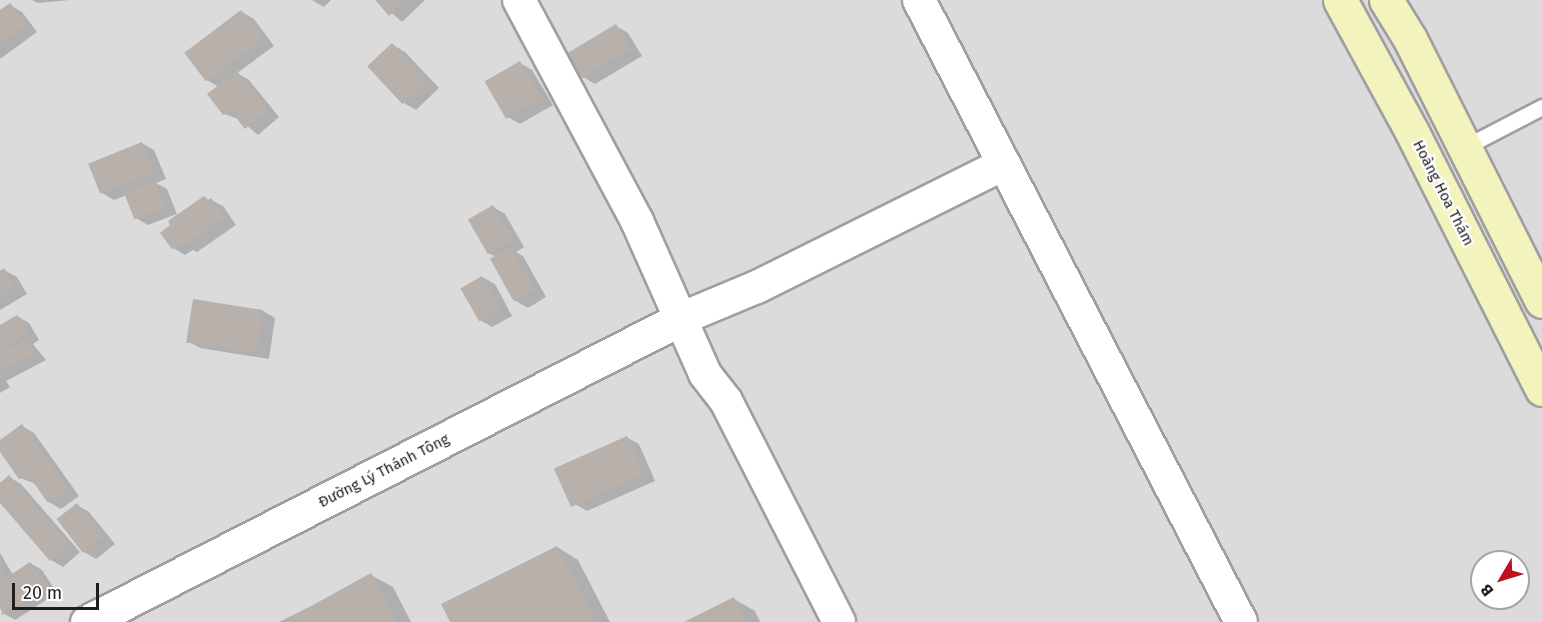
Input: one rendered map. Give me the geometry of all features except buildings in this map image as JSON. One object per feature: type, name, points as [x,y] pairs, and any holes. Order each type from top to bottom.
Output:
[{"type":"main road","name":"Hoàng Hoa Thám","points":[[1340,0],[1412,132],[1542,389]]},
{"type":"main road","points":[[1386,0],[1465,147],[1542,301]]},
{"type":"street","points":[[519,0],[637,221],[705,374],[726,401],[839,622]]},
{"type":"street","points":[[920,0],[1241,622]]},
{"type":"street","points":[[680,319],[757,287],[1004,164]]},
{"type":"street","name":"Đường Lý Thánh Tông","points":[[87,622],[680,319]]},
{"type":"lane","points":[[1465,147],[1542,107]]},
{"type":"shaded area","points":[[0,0],[1542,0],[1542,622],[0,622]]}]
